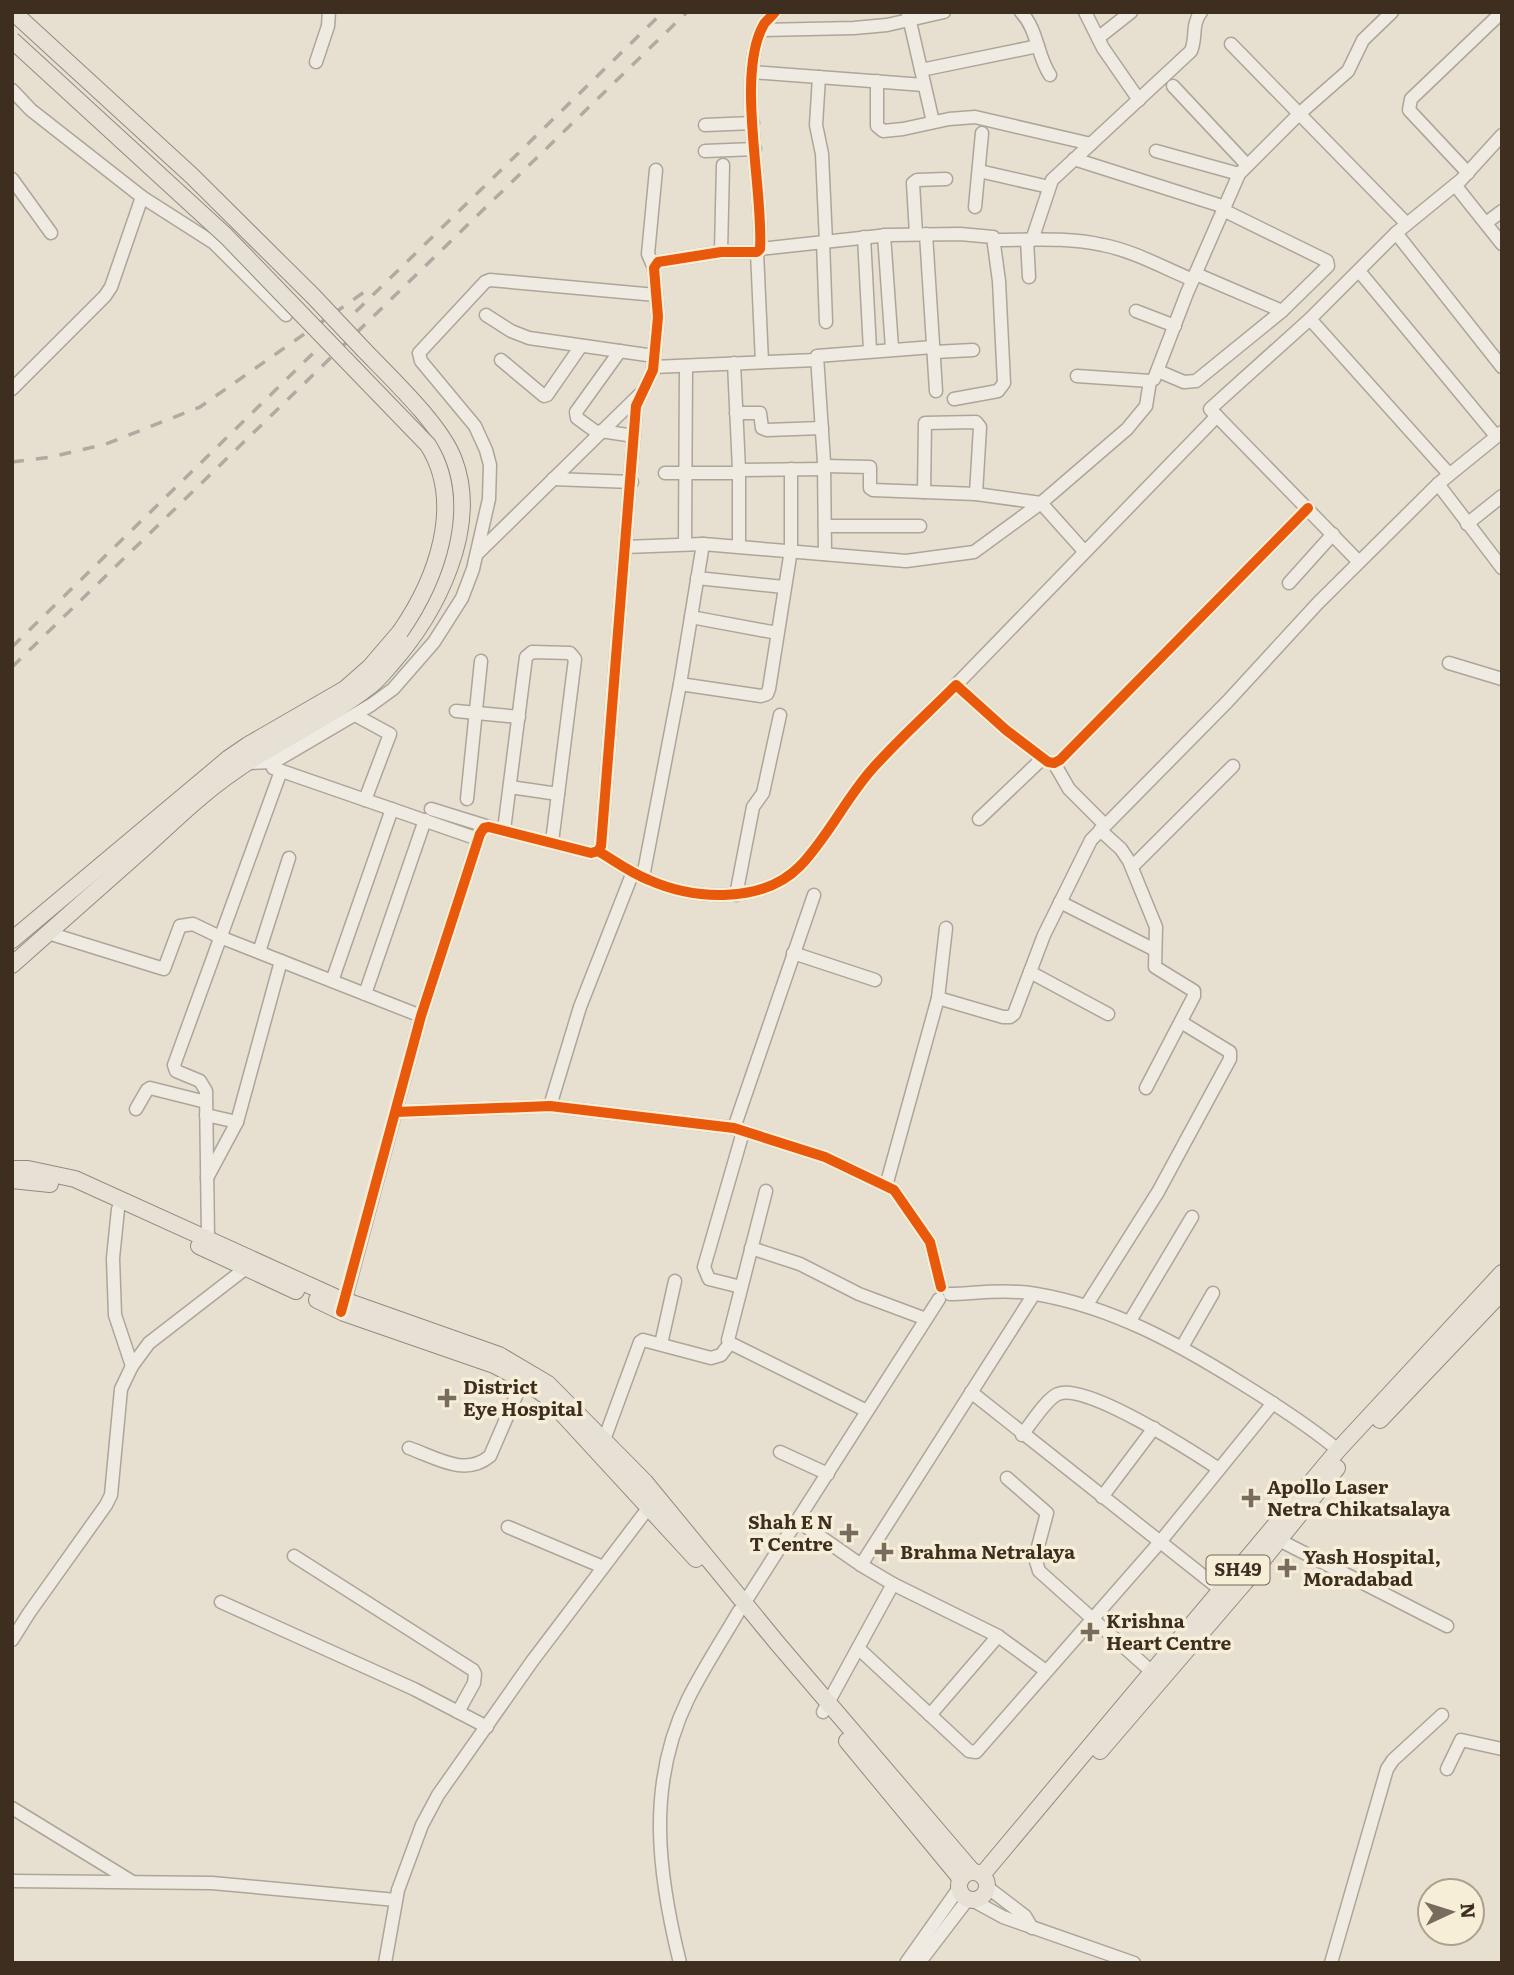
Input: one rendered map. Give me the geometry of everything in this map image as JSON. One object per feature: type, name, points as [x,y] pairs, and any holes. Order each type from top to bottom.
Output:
[{"type":"main road","points":[[12,940],[187,809],[373,684],[405,637],[432,606],[444,581],[460,528],[462,503],[460,480],[446,442],[408,396],[201,185],[13,12]]},
{"type":"main road","points":[[12,40],[226,236],[428,445],[435,457],[444,496],[444,530],[432,574],[405,637],[352,683],[229,758],[12,965]]},
{"type":"main road","points":[[12,1169],[28,1169],[75,1179],[208,1238],[343,1306],[499,1355],[548,1384],[645,1482],[742,1606],[974,1885]]},
{"type":"main road","points":[[12,1180],[64,1186],[246,1268],[494,1365],[523,1380],[546,1396],[742,1606]]},
{"type":"main road","name":"SH49","points":[[974,1885],[1338,1450],[1502,1273]]},
{"type":"main road","name":"SH49","points":[[974,1885],[1279,1541],[1356,1445],[1502,1292]]},
{"type":"street","points":[[316,62],[328,26],[329,12]]},
{"type":"street","points":[[762,362],[752,72],[762,30],[775,12]]},
{"type":"street","points":[[762,30],[854,29],[909,16],[944,12]]},
{"type":"street","points":[[1021,12],[1031,24],[1044,66],[1050,75]]},
{"type":"street","points":[[1085,12],[1098,38],[1139,100]]},
{"type":"street","points":[[1098,38],[1130,12]]},
{"type":"street","points":[[1029,276],[1030,240],[1049,187],[1057,174],[1191,51],[1198,18],[1184,12]]},
{"type":"street","points":[[625,547],[703,544],[906,561],[974,552],[1041,503],[1127,429],[1146,406],[1154,376],[1243,170],[1299,114],[1348,71],[1363,40],[1392,12]]},
{"type":"street","points":[[1468,173],[1409,110],[1409,104],[1411,99],[1502,12]]},
{"type":"street","points":[[909,16],[933,122]]},
{"type":"street","points":[[1231,44],[1407,224]]},
{"type":"street","points":[[921,70],[1038,46]]},
{"type":"street","points":[[752,72],[924,85]]},
{"type":"street","points":[[819,77],[817,125],[822,154],[826,322]]},
{"type":"street","points":[[877,81],[879,129],[896,130],[975,117],[1091,144]]},
{"type":"street","points":[[1173,86],[1243,170]]},
{"type":"street","points":[[12,90],[31,110],[142,197],[214,243],[286,315]]},
{"type":"street","points":[[705,125],[754,123]]},
{"type":"street","points":[[975,208],[982,133]]},
{"type":"street","points":[[1359,562],[1210,409],[1310,319],[1396,233],[1468,173],[1502,135]]},
{"type":"street","points":[[705,151],[755,149]]},
{"type":"street","points":[[1156,151],[1243,170]]},
{"type":"street","points":[[1074,159],[1224,209],[1328,261],[1328,266],[1282,311],[1196,381],[1184,382],[1154,376],[1077,376]]},
{"type":"street","points":[[721,252],[723,165]]},
{"type":"street","points":[[654,268],[650,264],[648,254],[656,170]]},
{"type":"street","points":[[979,171],[1049,187]]},
{"type":"street","points":[[12,179],[51,233]]},
{"type":"street","points":[[936,391],[921,234],[913,183],[917,180],[946,179]]},
{"type":"street","points":[[1455,185],[1502,244]]},
{"type":"street","points":[[12,389],[105,296],[111,287],[142,197]]},
{"type":"street","points":[[1486,223],[1502,211]]},
{"type":"street","points":[[1396,233],[1502,367]]},
{"type":"street","points":[[431,808],[489,827],[591,853],[598,851],[601,846],[636,406],[654,362],[658,317],[654,268],[658,262],[721,252],[884,235],[1070,240],[1121,250],[1282,311]]},
{"type":"street","points":[[884,235],[892,348]]},
{"type":"street","points":[[864,237],[870,350]]},
{"type":"street","points":[[954,399],[998,391],[1004,383],[995,240]]},
{"type":"street","points":[[938,998],[1003,1017],[1014,1014],[1086,846],[1359,562],[1438,484],[1499,434],[1359,271]]},
{"type":"street","points":[[253,763],[274,762],[355,715],[393,689],[434,642],[462,598],[477,554],[489,499],[491,480],[486,450],[475,426],[421,361],[419,353],[485,282],[490,280],[656,295]]},
{"type":"street","points":[[1136,311],[1175,326]]},
{"type":"street","points":[[486,315],[519,336],[620,351],[654,362],[686,366],[816,359]]},
{"type":"street","points":[[1310,319],[1449,474]]},
{"type":"street","points":[[501,360],[544,396],[581,346]]},
{"type":"street","points":[[825,554],[825,467],[816,359],[820,354],[892,348],[973,350]]},
{"type":"street","points":[[620,351],[576,412],[577,418],[600,433],[635,436]]},
{"type":"street","points":[[734,363],[739,472],[738,546]]},
{"type":"street","points":[[685,544],[686,366]]},
{"type":"street","points":[[477,554],[641,393]]},
{"type":"street","points":[[736,413],[760,413],[762,428],[767,430],[822,428]]},
{"type":"street","points":[[598,851],[638,875],[671,889],[705,894],[736,895],[771,885],[799,867],[872,768],[1217,416]]},
{"type":"street","points":[[924,492],[925,424],[975,422],[980,428],[976,494]]},
{"type":"street","points":[[665,473],[870,467],[870,488],[873,490],[976,494],[1041,503],[1084,551]]},
{"type":"street","points":[[680,684],[761,696],[767,694],[790,550],[790,469]]},
{"type":"street","points":[[553,479],[632,482]]},
{"type":"street","points":[[1438,484],[1502,568]]},
{"type":"street","points":[[1467,524],[1502,496]]},
{"type":"street","points":[[979,819],[1049,760],[1308,508]]},
{"type":"street","points":[[825,526],[920,526]]},
{"type":"street","points":[[1289,583],[1333,534]]},
{"type":"street","points":[[550,1106],[580,1007],[638,875],[680,684],[703,544]]},
{"type":"street","points":[[696,578],[784,587]]},
{"type":"street","points":[[691,617],[777,633]]},
{"type":"street","points":[[504,830],[526,657],[544,652],[573,655],[575,659],[552,842]]},
{"type":"street","points":[[467,799],[481,661]]},
{"type":"street","points":[[1449,663],[1502,679]]},
{"type":"street","points":[[956,685],[1006,730],[1049,760],[1069,789],[1125,854],[1156,927],[1154,962],[1158,971],[1194,991],[1194,996],[1146,1088]]},
{"type":"street","points":[[456,710],[519,717]]},
{"type":"street","points":[[355,715],[390,734],[365,800]]},
{"type":"street","points":[[736,895],[753,807],[763,793],[780,715]]},
{"type":"street","points":[[253,763],[478,839]]},
{"type":"street","points":[[1132,867],[1233,766]]},
{"type":"street","points":[[208,1238],[204,1084],[176,1071],[174,1065],[281,771]]},
{"type":"street","points":[[510,787],[558,794]]},
{"type":"street","points":[[332,981],[392,809]]},
{"type":"street","points":[[365,994],[425,821]]},
{"type":"street","points":[[343,1306],[421,1016],[478,839],[484,828],[489,827]]},
{"type":"street","points":[[258,953],[289,858]]},
{"type":"street","points":[[741,1287],[709,1279],[704,1267],[738,1130],[793,953],[814,895]]},
{"type":"street","points":[[1060,902],[1156,950]]},
{"type":"street","points":[[48,933],[164,969],[180,926],[193,924],[258,953],[421,1016]]},
{"type":"street","points":[[886,1186],[938,998],[946,928]]},
{"type":"street","points":[[793,953],[875,980]]},
{"type":"street","points":[[207,1179],[237,1122],[281,961]]},
{"type":"street","points":[[1030,972],[1108,1014]]},
{"type":"street","points":[[1086,1306],[1158,1192],[1230,1059],[1230,1052],[1181,1022]]},
{"type":"street","points":[[136,1109],[150,1088],[237,1122]]},
{"type":"street","points":[[396,1112],[550,1106],[738,1130],[825,1157],[894,1190],[930,1242],[943,1293],[742,1606],[688,1700],[671,1742],[659,1802],[659,1850],[671,1930],[680,1963]]},
{"type":"street","points":[[766,1191],[727,1337],[730,1343],[867,1411]]},
{"type":"street","points":[[118,1209],[113,1287],[115,1315],[132,1366]]},
{"type":"street","points":[[1130,1321],[1192,1217]]},
{"type":"street","points":[[751,1248],[800,1264],[859,1294],[926,1319]]},
{"type":"street","points":[[12,1640],[111,1495],[121,1389],[132,1366],[149,1343],[246,1268]]},
{"type":"street","points":[[661,1344],[675,1281]]},
{"type":"street","points":[[943,1293],[1034,1294],[1086,1306],[1130,1321],[1182,1347],[1273,1403],[1338,1450]]},
{"type":"street","points":[[1182,1347],[1213,1293]]},
{"type":"street","points":[[861,1565],[1034,1294]]},
{"type":"street","points":[[604,1440],[640,1342],[647,1340],[711,1358],[721,1355],[730,1343]]},
{"type":"street","points":[[409,1448],[460,1466],[481,1464],[490,1456],[523,1380]]},
{"type":"street","points":[[971,1392],[1221,1590]]},
{"type":"street","points":[[1022,1435],[1054,1396],[1068,1392],[1109,1406],[1154,1428],[1219,1469]]},
{"type":"street","points":[[858,1648],[970,1751],[976,1752],[1160,1542],[1273,1403]]},
{"type":"street","points":[[1102,1497],[1154,1428]]},
{"type":"street","points":[[780,1452],[828,1474]]},
{"type":"street","points":[[1007,1478],[1047,1513],[1035,1558],[1039,1571],[1152,1672]]},
{"type":"street","points":[[385,1963],[396,1900],[422,1825],[438,1795],[533,1660],[649,1507]]},
{"type":"street","points":[[798,1521],[893,1584],[998,1636],[1046,1671]]},
{"type":"street","points":[[508,1527],[603,1567]]},
{"type":"street","points":[[1279,1541],[1447,1626]]},
{"type":"street","points":[[293,1556],[473,1671],[474,1682],[457,1712]]},
{"type":"street","points":[[826,1708],[893,1584]]},
{"type":"street","points":[[221,1602],[414,1689],[487,1727]]},
{"type":"street","points":[[930,1715],[998,1636]]},
{"type":"street","points":[[1331,1963],[1387,1769],[1393,1760],[1442,1715]]},
{"type":"street","points":[[1447,1769],[1461,1740],[1502,1749]]},
{"type":"street","points":[[12,1808],[133,1882]]},
{"type":"street","points":[[12,1881],[212,1883],[396,1900]]},
{"type":"street","points":[[974,1885],[1018,1909],[1032,1928]]},
{"type":"street","points":[[974,1885],[1003,1917],[1134,1963]]},
{"type":"street","points":[[906,1963],[974,1885]]},
{"type":"street","points":[[919,1963],[974,1885]]},
{"type":"railway","points":[[12,647],[663,12]]},
{"type":"railway","points":[[12,667],[687,12]]},
{"type":"railway","points":[[12,462],[51,457],[106,444],[200,407],[370,288]]},
{"type":"cycle path","points":[[341,1312],[421,1016],[480,834],[484,828],[489,827],[591,853],[598,851],[601,846],[636,406],[653,370],[658,317],[654,268],[658,262],[721,252],[757,252],[760,249],[751,102],[752,72],[756,46],[764,24],[775,12]]},
{"type":"cycle path","points":[[598,851],[642,877],[686,892],[728,895],[767,887],[800,866],[873,768],[956,685],[1006,730],[1048,762],[1054,763],[1060,760],[1308,508]]},
{"type":"cycle path","points":[[396,1112],[550,1106],[734,1128],[825,1157],[894,1190],[930,1242],[941,1287]]},
{"type":"place","name":"District Eye Hospital","points":[[447,1398]]},
{"type":"place","name":"Apollo Laser Netra Chikatsalaya","points":[[1251,1498]]},
{"type":"place","name":"Shah E N T Centre","points":[[849,1533]]},
{"type":"place","name":"Brahma Netralaya","points":[[884,1552]]},
{"type":"place","name":"Yash Hospital, Moradabad","points":[[1287,1568]]},
{"type":"place","name":"Krishna Heart Centre","points":[[1090,1632]]}]
